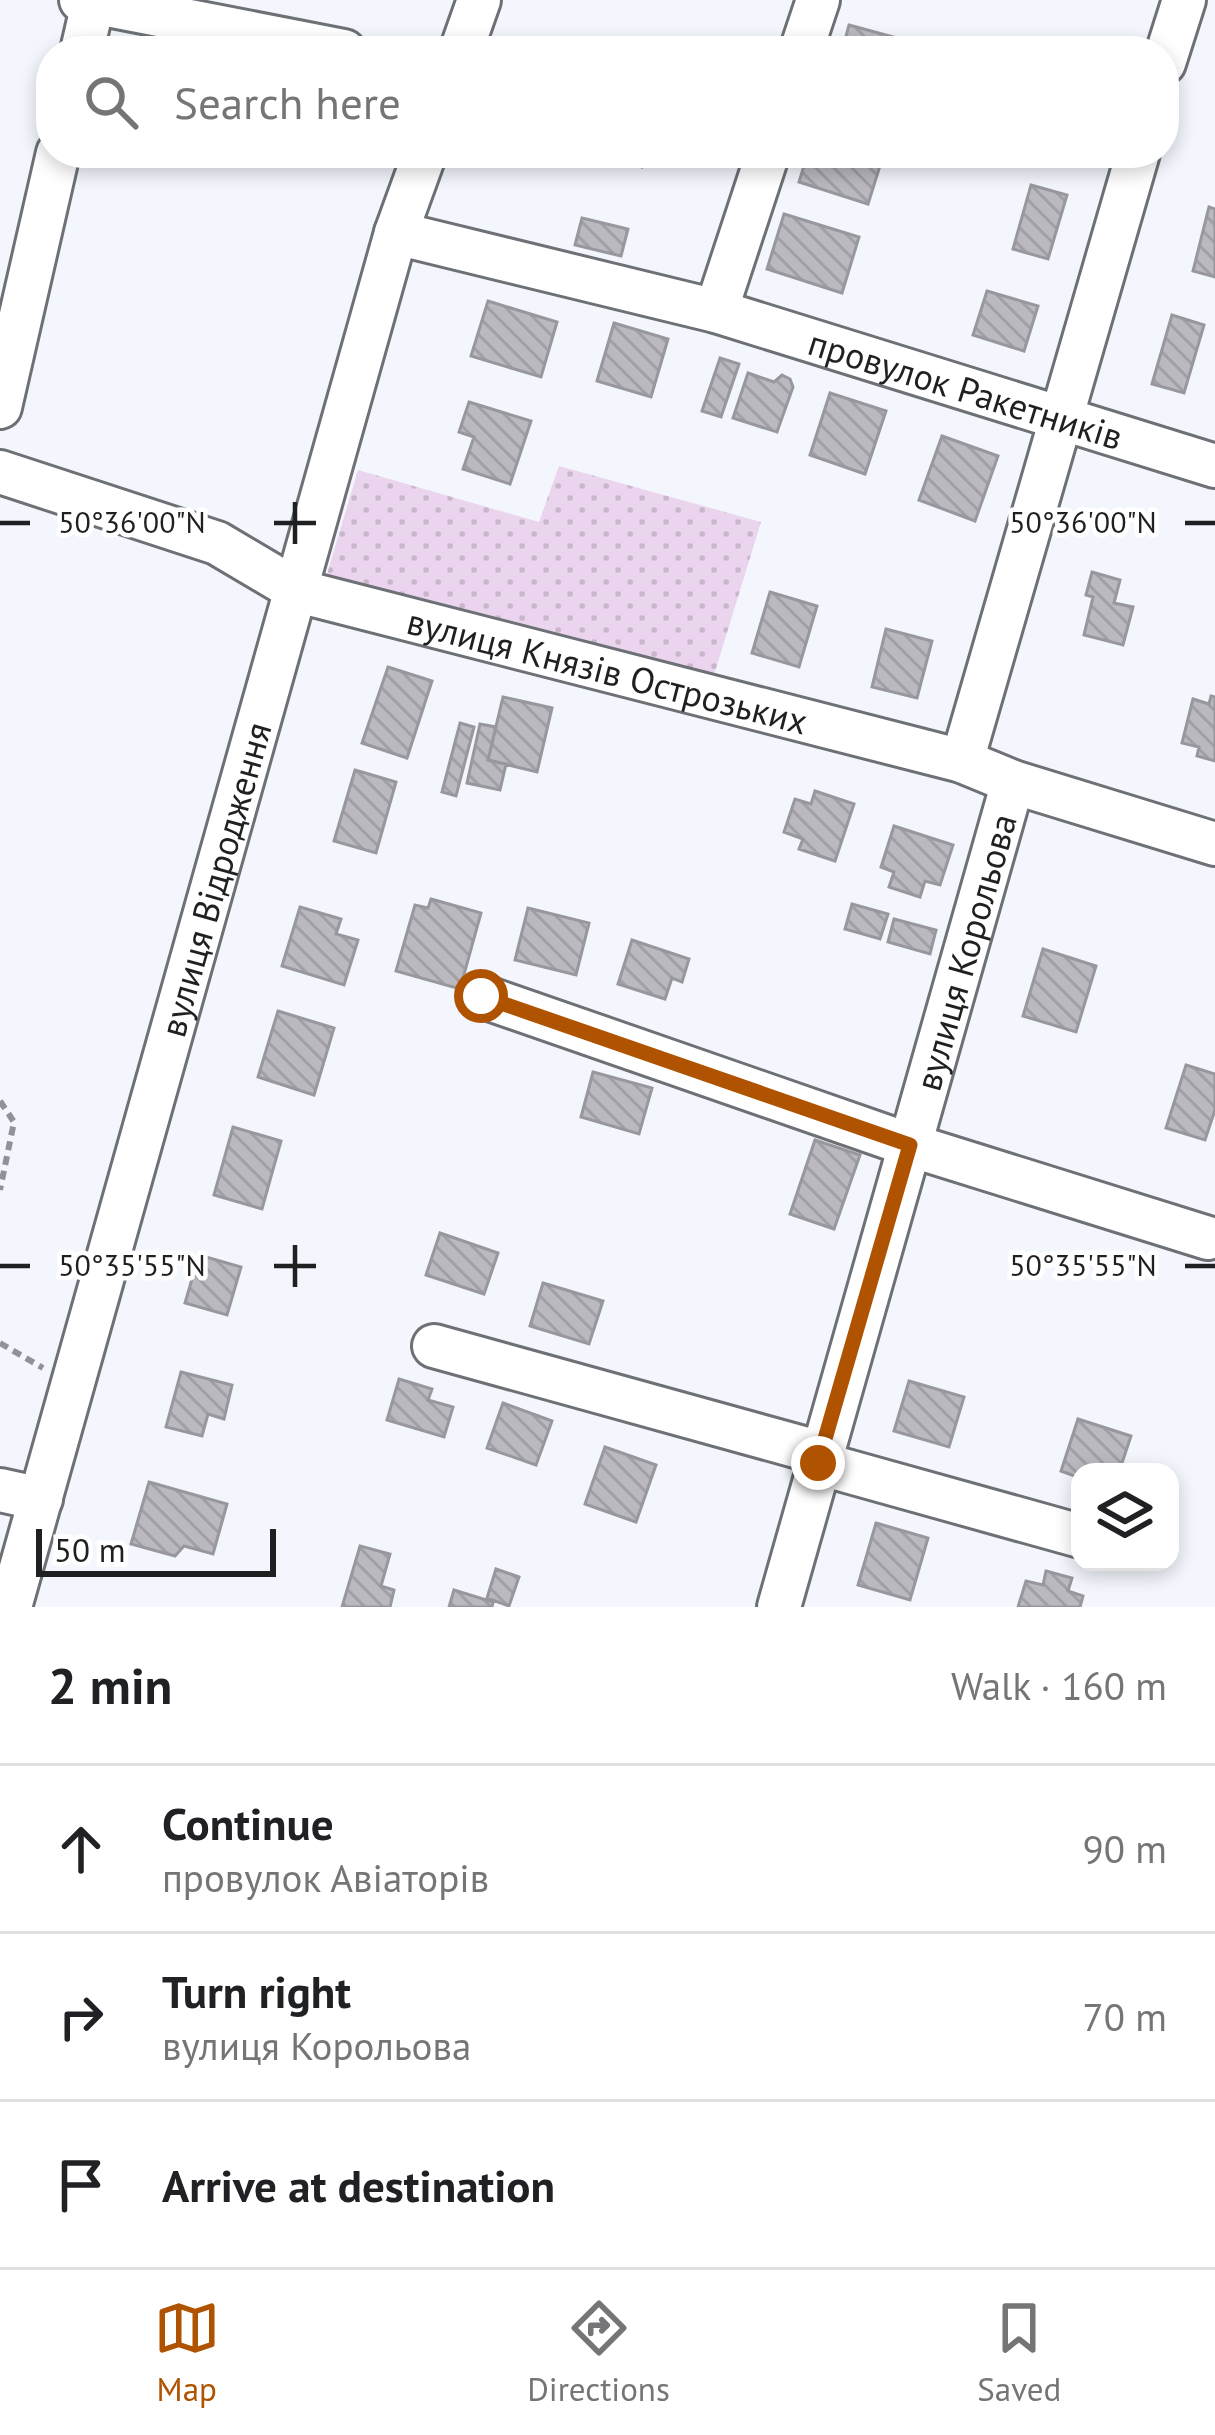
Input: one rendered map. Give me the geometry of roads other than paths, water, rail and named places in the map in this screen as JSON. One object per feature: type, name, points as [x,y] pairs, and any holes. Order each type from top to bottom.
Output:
[{"type":"street","points":[[466,36],[479,0]]},
{"type":"street","points":[[806,36],[818,0]]},
{"type":"street","points":[[1173,36],[1184,0]]},
{"type":"street","points":[[84,36],[87,1],[267,36]]},
{"type":"street","points":[[0,407],[55,168]]},
{"type":"street","name":"вулиця Відродження","points":[[12,1607],[21,1494],[74,1384],[396,232],[419,168]]},
{"type":"street","points":[[716,311],[763,168]]},
{"type":"street","name":"вулиця Корольова","points":[[962,761],[1134,168]]},
{"type":"street","name":"провулок Ракетників","points":[[396,232],[716,311],[1215,466]]},
{"type":"street","name":"вулиця Князів Острозьких","points":[[3,461],[217,543],[298,591],[962,761],[1013,782],[1215,844]]},
{"type":"street","name":"вулиця Корольова","points":[[778,1607],[1013,782]]},
{"type":"street","points":[[481,996],[910,1145],[1208,1238]]},
{"type":"street","points":[[434,1346],[1071,1533]]}]
